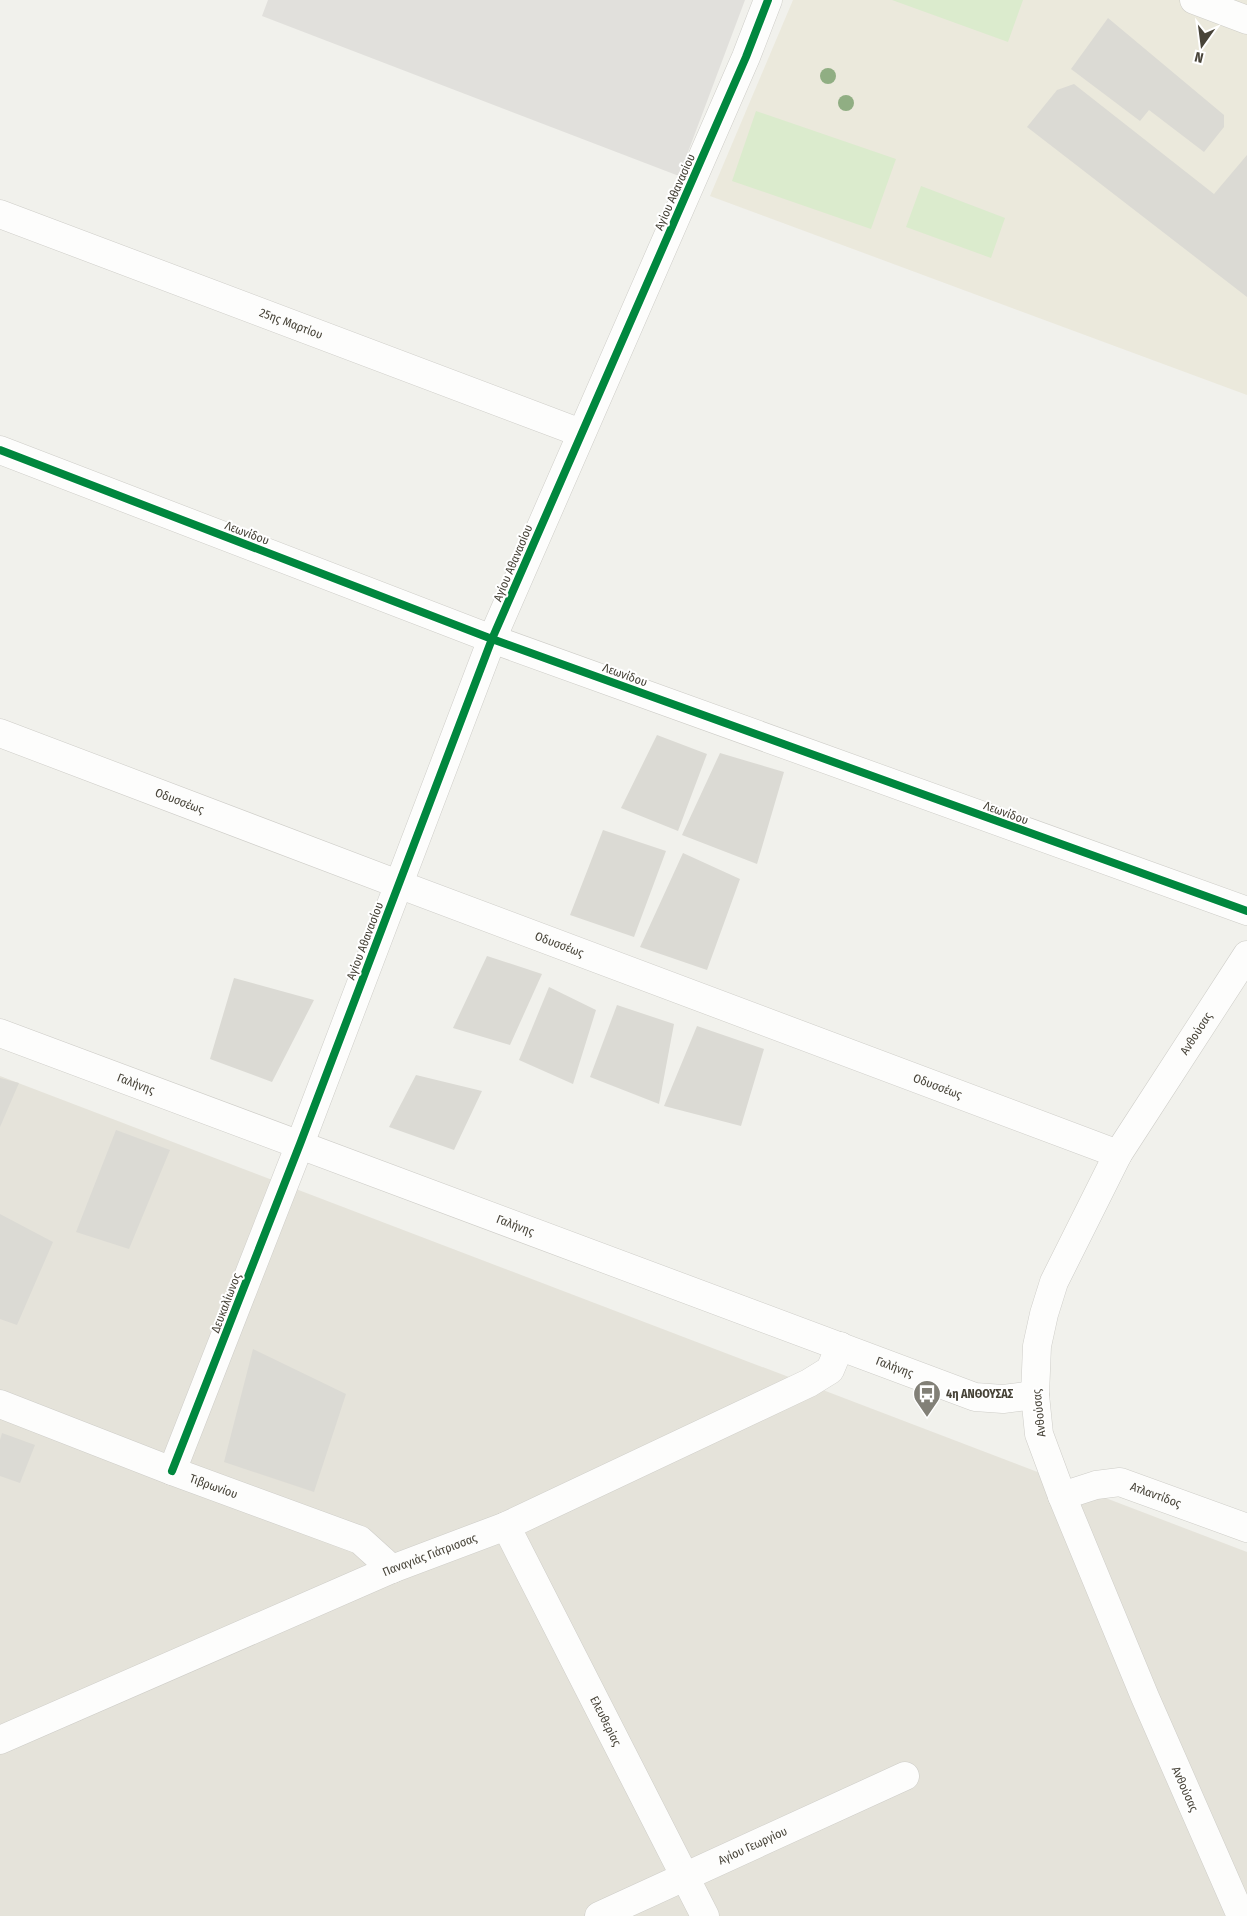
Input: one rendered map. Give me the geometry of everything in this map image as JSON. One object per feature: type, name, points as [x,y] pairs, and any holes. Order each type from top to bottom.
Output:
[{"type":"street","name":"Αγίου Αθανασίου","points":[[300,1144],[492,639],[746,57],[768,0]]},
{"type":"street","points":[[1194,0],[1247,20]]},
{"type":"street","name":"25ης Μαρτίου","points":[[0,214],[581,434]]},
{"type":"street","name":"Λεωνίδου","points":[[0,450],[492,639],[1247,911]]},
{"type":"street","name":"Οδυσσέως","points":[[0,733],[1118,1154]]},
{"type":"street","name":"Ανθούσας","points":[[1240,1916],[1145,1697],[1062,1496],[1038,1434],[1035,1395],[1037,1346],[1054,1282],[1118,1154],[1247,955]]},
{"type":"street","name":"Γαλήνης","points":[[0,1033],[975,1397],[1003,1399],[1035,1395]]},
{"type":"street","name":"Δευκαλίωνος","points":[[172,1471],[300,1144]]},
{"type":"street","name":"Παναγιάς Γιάτρισσας","points":[[0,1740],[392,1569],[506,1526],[809,1383],[830,1370],[840,1346]]},
{"type":"street","name":"Τιβρωνίου","points":[[0,1404],[172,1471],[360,1540],[392,1569]]},
{"type":"street","name":"Ατλαντίδος","points":[[1062,1496],[1096,1485],[1120,1482],[1247,1528]]},
{"type":"street","name":"Ελευθερίας","points":[[506,1526],[705,1916]]},
{"type":"street","name":"Αγίου Γεωργίου","points":[[599,1916],[905,1776]]},
{"type":"shaded area","points":[[268,0],[745,0],[679,176],[262,16]]},
{"type":"shaded area","points":[[793,0],[1247,0],[1247,395],[710,196]]},
{"type":"shaded area","points":[[0,1076],[1247,1552],[1247,1916],[0,1916]]},
{"type":"green space","points":[[892,0],[1023,0],[1008,42]]},
{"type":"green space","points":[[756,111],[896,159],[871,229],[732,181]]},
{"type":"green space","points":[[921,186],[1005,218],[991,258],[906,227]]},
{"type":"building","points":[[1108,18],[1224,115],[1224,127],[1204,152],[1149,110],[1140,121],[1071,69]]},
{"type":"building","points":[[1074,84],[1214,194],[1247,155],[1247,297],[1027,127],[1057,90]]},
{"type":"building","points":[[657,735],[707,754],[678,831],[621,808]]},
{"type":"building","points":[[720,753],[784,772],[757,864],[682,835]]},
{"type":"building","points":[[603,830],[666,851],[634,937],[570,915]]},
{"type":"building","points":[[683,853],[740,879],[707,970],[640,947]]},
{"type":"building","points":[[487,956],[542,974],[510,1045],[453,1028]]},
{"type":"building","points":[[234,978],[314,1000],[272,1082],[210,1059]]},
{"type":"building","points":[[549,987],[596,1010],[573,1084],[519,1060]]},
{"type":"building","points":[[617,1005],[674,1024],[659,1104],[590,1077]]},
{"type":"building","points":[[697,1026],[764,1049],[741,1126],[664,1106]]},
{"type":"building","points":[[416,1075],[482,1091],[454,1150],[389,1127]]},
{"type":"building","points":[[0,1078],[19,1083],[0,1127]]},
{"type":"building","points":[[116,1130],[170,1150],[129,1249],[76,1232]]},
{"type":"building","points":[[0,1214],[53,1242],[17,1325],[0,1319]]},
{"type":"building","points":[[253,1349],[346,1394],[314,1492],[224,1462]]},
{"type":"building","points":[[2,1433],[35,1445],[20,1483],[0,1476],[0,1440]]},
{"type":"cycle path","points":[[172,1471],[300,1144],[492,639],[746,57],[768,0]]},
{"type":"cycle path","points":[[0,450],[492,639],[1247,911]]},
{"type":"place","name":"4η ΑΝΘΟΥΣΑΣ","points":[[927,1418]]}]
